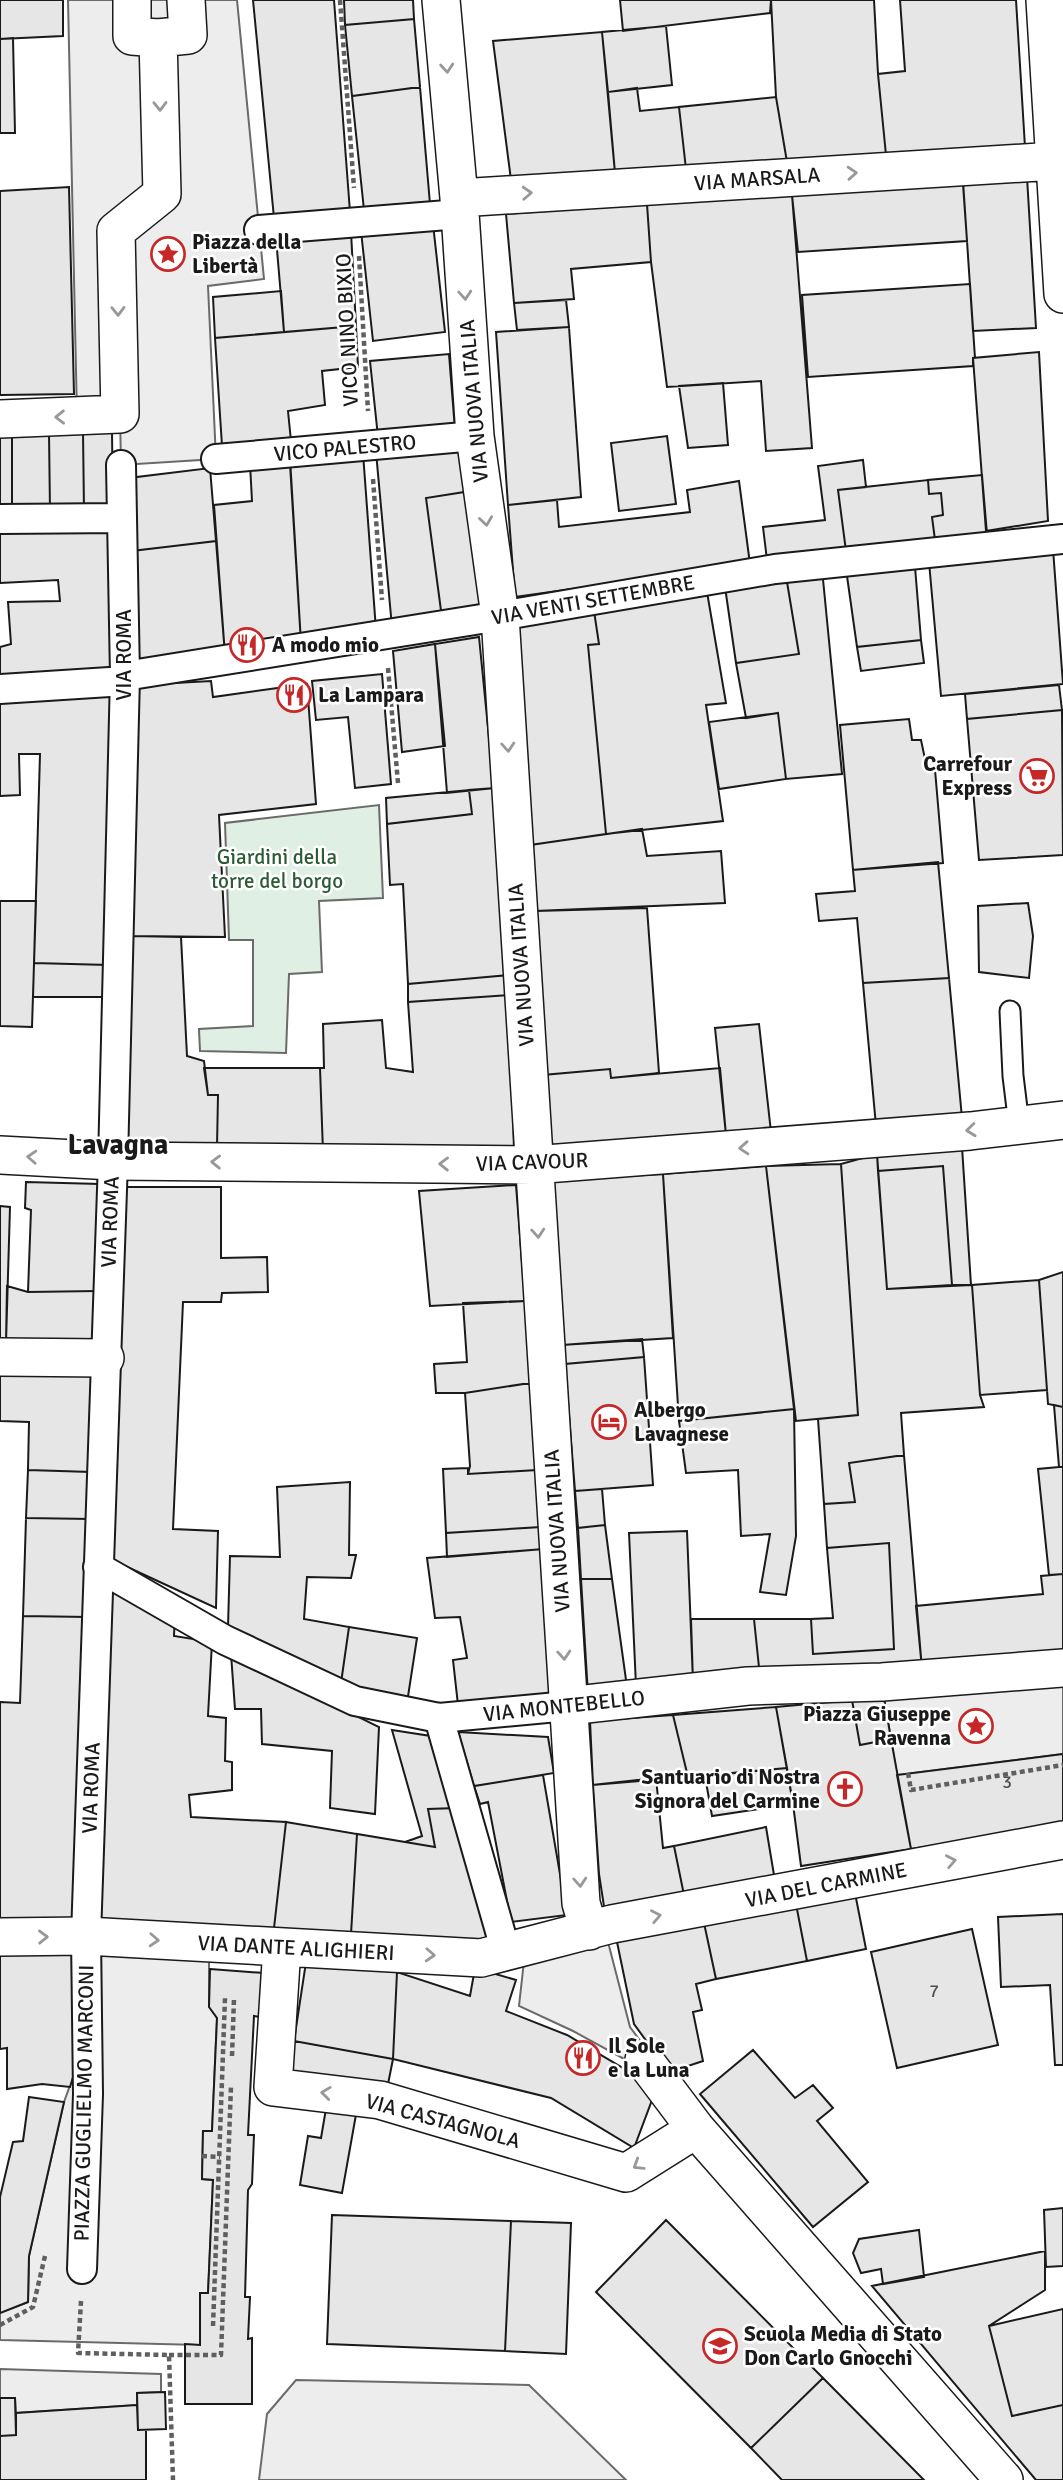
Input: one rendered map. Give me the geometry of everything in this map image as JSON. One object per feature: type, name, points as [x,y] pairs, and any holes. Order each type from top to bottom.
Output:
[{"type":"street","points":[[132,0],[132,36],[158,38],[188,35],[186,0]]},
{"type":"street","name":"VIA NUOVA ITALIA","points":[[441,0],[475,436],[500,616],[581,1903],[589,1931]]},
{"type":"street","points":[[1046,8],[1057,150],[1063,294]]},
{"type":"street","points":[[0,419],[120,414],[116,231],[162,194],[158,38]]},
{"type":"street","name":"VIA MARSALA","points":[[459,206],[1057,150]]},
{"type":"street","points":[[258,230],[357,222],[459,206]]},
{"type":"street","name":"VICO PALESTRO","points":[[216,459],[475,436]]},
{"type":"street","name":"VIA ROMA","points":[[86,1936],[113,1161],[125,679],[121,465]]},
{"type":"street","points":[[0,519],[121,518]]},
{"type":"street","name":"VIA VENTI SETTEMBRE","points":[[0,689],[125,679],[775,569],[1063,539]]},
{"type":"street","name":"VIA CAVOUR","points":[[0,1155],[113,1161],[533,1164],[1063,1120]]},
{"type":"street","points":[[0,1357],[105,1358]]},
{"type":"street","name":"VIA MONTEBELLO","points":[[99,1567],[225,1640],[355,1701],[439,1718],[748,1686],[882,1682],[1063,1668]]},
{"type":"street","points":[[439,1718],[506,1952]]},
{"type":"street","name":"VIA DEL CARMINE","points":[[589,1931],[612,1924],[1063,1840]]},
{"type":"street","name":"VIA DANTE ALIGHIERI","points":[[0,1937],[86,1936],[481,1958],[589,1931]]},
{"type":"street","name":"PIAZZA GUGLIELMO MARCONI","points":[[82,2269],[88,2094],[86,1936]]},
{"type":"street","name":"VIA CASTAGNOLA","points":[[282,1947],[273,2087],[380,2100],[625,2173],[696,2129]]},
{"type":"street","points":[[644,2060],[696,2129],[1004,2480]]},
{"type":"lane","points":[[1010,1011],[1013,1076],[1019,1125]]},
{"type":"path","name":"VICO NINO BIXIO","points":[[340,0],[370,446],[398,783]]},
{"type":"path","points":[[908,1773],[911,1790],[1063,1765]]},
{"type":"path","points":[[213,2326],[225,1998]]},
{"type":"path","points":[[232,2067],[234,1999]]},
{"type":"path","points":[[82,2269],[78,2353],[221,2355],[231,2081]]},
{"type":"path","points":[[202,2156],[219,2157]]},
{"type":"path","points":[[169,2355],[173,2480]]},
{"type":"green space","name":"Giardini della torre del borgo","points":[[379,805],[383,898],[319,901],[322,972],[289,974],[286,1053],[200,1051],[199,1029],[253,1026],[253,940],[229,940],[225,823]]},
{"type":"shaded area","name":"Piazza della Libertà","points":[[68,0],[237,0],[264,279],[208,286],[216,459],[121,465],[120,414],[77,417]]},
{"type":"shaded area","name":"Piazza Giuseppe Ravenna","points":[[1063,1678],[1063,1754],[897,1775],[884,1698]]},
{"type":"shaded area","points":[[608,1942],[630,2027],[650,2054],[637,2066],[573,2031],[519,2006],[524,1961]]},
{"type":"shaded area","points":[[81,1944],[209,1957],[209,2006],[217,2018],[212,2131],[203,2131],[202,2179],[213,2180],[208,2293],[200,2293],[200,2345],[0,2340],[0,2313],[28,2302],[29,2256],[64,2102],[73,2077]]},
{"type":"shaded area","points":[[0,2369],[161,2374],[161,2392],[137,2393],[137,2405],[16,2413],[15,2398],[0,2398]]},
{"type":"shaded area","points":[[296,2380],[529,2385],[626,2480],[259,2480],[267,2414]]},
{"type":"building","points":[[0,0],[63,0],[63,36],[0,39]]},
{"type":"building","points":[[253,0],[334,0],[350,212],[274,218]]},
{"type":"building","points":[[344,0],[413,0],[414,19],[345,25]]},
{"type":"building","points":[[620,0],[771,0],[770,13],[623,31]]},
{"type":"building","points":[[771,0],[874,0],[886,155],[787,162],[776,97]]},
{"type":"building","points":[[900,0],[1016,0],[1025,147],[886,155],[878,74],[905,71]]},
{"type":"building","points":[[414,19],[420,87],[352,96],[345,25]]},
{"type":"building","points":[[666,26],[672,85],[608,92],[602,32]]},
{"type":"building","points":[[602,32],[615,173],[511,180],[493,41]]},
{"type":"building","points":[[13,38],[15,133],[0,133],[0,39]]},
{"type":"building","points":[[420,87],[430,204],[364,210],[352,96]]},
{"type":"building","points":[[637,88],[640,111],[679,107],[686,169],[615,173],[608,92]]},
{"type":"building","points":[[776,97],[787,162],[686,169],[679,107]]},
{"type":"building","points":[[1027,177],[1036,328],[973,331],[963,181]]},
{"type":"building","points":[[963,184],[967,241],[798,252],[792,195]]},
{"type":"building","points":[[69,187],[74,394],[0,395],[0,191]]},
{"type":"building","points":[[792,195],[812,448],[766,451],[761,381],[667,387],[651,262],[647,204]]},
{"type":"building","points":[[647,204],[651,262],[571,269],[574,299],[514,303],[506,214]]},
{"type":"building","points":[[433,224],[445,332],[373,341],[361,231]]},
{"type":"building","points":[[351,232],[356,326],[284,332],[276,238]]},
{"type":"building","points":[[970,284],[975,358],[973,366],[808,377],[802,295]]},
{"type":"building","points":[[281,291],[284,332],[215,338],[213,297]]},
{"type":"building","points":[[566,300],[569,327],[517,330],[514,303]]},
{"type":"building","points":[[356,326],[358,367],[322,371],[325,405],[288,411],[291,441],[222,446],[215,338]]},
{"type":"building","points":[[569,327],[581,497],[508,505],[496,332]]},
{"type":"building","points":[[1039,352],[1048,521],[986,531],[973,358]]},
{"type":"building","points":[[449,354],[455,430],[378,437],[370,361]]},
{"type":"building","points":[[723,383],[728,445],[688,448],[679,386]]},
{"type":"building","points":[[83,432],[112,432],[113,510],[84,510]]},
{"type":"building","points":[[83,432],[84,510],[50,511],[49,433]]},
{"type":"building","points":[[49,433],[50,511],[12,511],[12,434]]},
{"type":"building","points":[[0,434],[12,434],[12,511],[0,511]]},
{"type":"building","points":[[667,436],[676,504],[619,511],[611,443]]},
{"type":"building","points":[[464,441],[471,491],[426,498],[442,618],[392,627],[376,452]]},
{"type":"building","points":[[363,453],[376,630],[301,643],[290,464]]},
{"type":"building","points":[[290,458],[301,643],[225,655],[214,505],[252,501],[250,464]]},
{"type":"building","points":[[863,460],[866,487],[838,490],[846,551],[767,560],[763,527],[825,520],[818,466]]},
{"type":"building","points":[[210,468],[216,541],[132,551],[129,478]]},
{"type":"building","points":[[982,475],[987,534],[935,540],[932,517],[943,515],[941,493],[929,494],[928,480]]},
{"type":"building","points":[[928,480],[929,494],[941,493],[943,515],[932,517],[935,540],[846,551],[838,490]]},
{"type":"building","points":[[739,481],[750,564],[515,597],[508,505],[557,500],[559,527],[690,512],[687,490]]},
{"type":"building","points":[[471,491],[488,609],[442,618],[426,498]]},
{"type":"building","points":[[0,527],[110,527],[114,679],[0,686],[0,647],[11,644],[8,602],[60,601],[58,580],[0,583]]},
{"type":"building","points":[[216,541],[225,655],[136,664],[132,551]]},
{"type":"building","points":[[1053,549],[1063,684],[941,696],[929,562]]},
{"type":"building","points":[[915,567],[921,640],[857,647],[847,576]]},
{"type":"building","points":[[822,569],[842,774],[786,779],[778,713],[746,718],[736,663],[799,654],[786,576]]},
{"type":"building","points":[[786,576],[799,654],[736,663],[725,587]]},
{"type":"building","points":[[707,592],[726,703],[706,705],[723,821],[606,834],[588,645],[599,644],[594,611]]},
{"type":"building","points":[[594,611],[599,644],[588,645],[606,834],[530,845],[513,626]]},
{"type":"building","points":[[479,637],[494,788],[447,793],[435,644]]},
{"type":"building","points":[[921,640],[924,663],[861,671],[857,647]]},
{"type":"building","points":[[435,644],[445,746],[402,752],[393,651]]},
{"type":"building","points":[[382,674],[391,784],[355,788],[348,717],[316,720],[312,681]]},
{"type":"building","points":[[211,681],[213,697],[307,684],[316,804],[219,815],[225,937],[132,936],[138,685]]},
{"type":"building","points":[[1059,685],[1062,710],[967,719],[965,694]]},
{"type":"building","points":[[115,688],[108,965],[34,963],[40,754],[19,754],[20,795],[0,796],[0,696]]},
{"type":"building","points":[[1062,710],[1063,855],[979,860],[967,719]]},
{"type":"building","points":[[778,713],[786,779],[719,789],[709,722]]},
{"type":"building","points":[[909,719],[912,740],[921,740],[925,759],[934,758],[943,863],[853,870],[840,725]]},
{"type":"building","points":[[494,788],[509,975],[408,984],[403,884],[390,885],[387,824],[472,814],[469,790]]},
{"type":"building","points":[[469,790],[472,814],[387,824],[386,798]]},
{"type":"building","points":[[642,829],[647,856],[721,851],[725,903],[535,911],[530,845]]},
{"type":"building","points":[[938,862],[949,978],[863,983],[857,918],[819,921],[816,894],[855,891],[853,870]]},
{"type":"building","points":[[0,901],[36,901],[32,1027],[0,1026]]},
{"type":"building","points":[[1028,903],[1033,936],[1029,978],[979,972],[978,906]]},
{"type":"building","points":[[647,908],[659,1073],[611,1078],[610,1069],[543,1075],[535,911]]},
{"type":"building","points":[[132,936],[181,937],[187,1056],[204,1061],[208,1095],[218,1095],[217,1147],[126,1144]]},
{"type":"building","points":[[34,963],[108,965],[107,997],[33,997]]},
{"type":"building","points":[[509,975],[511,995],[408,1002],[408,984]]},
{"type":"building","points":[[949,978],[962,1118],[876,1126],[863,983]]},
{"type":"building","points":[[511,995],[514,1154],[323,1152],[320,1068],[324,1068],[323,1024],[382,1020],[386,1068],[413,1072],[408,1002]]},
{"type":"building","points":[[759,1024],[771,1132],[726,1135],[715,1028]]},
{"type":"building","points":[[204,1068],[320,1068],[323,1152],[217,1147],[218,1095],[208,1095]]},
{"type":"building","points":[[720,1068],[726,1135],[550,1148],[543,1075],[610,1069],[611,1078]]},
{"type":"building","points":[[962,1147],[971,1285],[952,1285],[943,1166],[878,1171],[877,1154]]},
{"type":"building","points":[[877,1154],[887,1289],[972,1285],[980,1395],[984,1407],[901,1413],[904,1455],[849,1463],[855,1502],[824,1504],[818,1419],[858,1415],[841,1164]]},
{"type":"building","points":[[841,1164],[858,1415],[796,1421],[766,1166]]},
{"type":"building","points":[[766,1166],[794,1409],[679,1421],[663,1174]]},
{"type":"building","points":[[943,1166],[952,1285],[887,1289],[878,1171]]},
{"type":"building","points":[[663,1174],[673,1338],[562,1345],[553,1180]]},
{"type":"building","points":[[26,1182],[100,1184],[97,1291],[28,1292],[31,1210],[25,1208]]},
{"type":"building","points":[[516,1185],[525,1301],[430,1306],[419,1191]]},
{"type":"building","points":[[121,1187],[221,1187],[221,1258],[267,1257],[268,1292],[222,1293],[221,1302],[183,1302],[173,1529],[218,1531],[216,1608],[110,1559]]},
{"type":"building","points":[[0,1206],[10,1207],[6,1343],[0,1343]]},
{"type":"building","points":[[1063,1272],[1063,1407],[1048,1404],[1039,1280]]},
{"type":"building","points":[[1039,1280],[1047,1390],[980,1395],[972,1285]]},
{"type":"building","points":[[7,1286],[28,1292],[97,1291],[95,1344],[6,1343]]},
{"type":"building","points":[[525,1301],[530,1383],[465,1393],[436,1393],[434,1364],[467,1362],[463,1303]]},
{"type":"building","points":[[642,1339],[644,1357],[565,1364],[563,1345]]},
{"type":"building","name":"Albergo Lavagnese","points":[[644,1357],[653,1485],[575,1491],[565,1364]]},
{"type":"building","points":[[0,1362],[94,1366],[91,1472],[28,1470],[29,1422],[0,1421]]},
{"type":"building","points":[[530,1383],[537,1470],[468,1474],[470,1466],[465,1393]]},
{"type":"building","points":[[1054,1405],[1063,1407],[1063,1467],[1059,1467]]},
{"type":"building","points":[[794,1409],[796,1536],[786,1595],[760,1592],[770,1534],[741,1536],[738,1470],[686,1473],[679,1421]]},
{"type":"building","points":[[904,1455],[922,1669],[760,1677],[754,1619],[811,1619],[813,1654],[894,1649],[889,1543],[827,1548],[824,1504],[855,1502],[849,1463]]},
{"type":"building","points":[[1063,1467],[1063,1574],[1049,1575],[1038,1469]]},
{"type":"building","points":[[468,1468],[468,1474],[537,1470],[541,1527],[446,1533],[443,1469]]},
{"type":"building","points":[[28,1470],[91,1472],[90,1519],[26,1518]]},
{"type":"building","points":[[350,1482],[349,1555],[356,1555],[351,1578],[307,1577],[304,1619],[349,1627],[341,1683],[228,1627],[230,1556],[280,1557],[277,1487]]},
{"type":"building","points":[[602,1489],[605,1525],[578,1528],[575,1491]]},
{"type":"building","points":[[26,1518],[90,1519],[87,1617],[23,1616]]},
{"type":"building","points":[[605,1525],[612,1579],[581,1579],[578,1528]]},
{"type":"building","points":[[541,1527],[543,1549],[447,1557],[446,1533]]},
{"type":"building","points":[[687,1531],[693,1682],[636,1686],[629,1533]]},
{"type":"building","points":[[889,1543],[894,1649],[813,1654],[811,1619],[833,1618],[827,1548]]},
{"type":"building","points":[[543,1549],[552,1697],[458,1705],[453,1660],[467,1658],[460,1617],[435,1618],[427,1558]]},
{"type":"building","points":[[1063,1574],[1063,1655],[922,1669],[916,1606],[1043,1594],[1041,1576]]},
{"type":"building","points":[[112,1576],[175,1615],[174,1636],[212,1642],[208,1716],[226,1718],[225,1761],[232,1762],[232,1790],[189,1795],[191,1817],[286,1822],[274,1928],[99,1926]]},
{"type":"building","points":[[581,1579],[612,1579],[627,1687],[588,1695]]},
{"type":"building","points":[[23,1616],[87,1617],[78,1927],[0,1928],[0,1702],[20,1703]]},
{"type":"building","points":[[691,1619],[754,1619],[760,1677],[693,1682]]},
{"type":"building","points":[[349,1627],[417,1638],[407,1703],[341,1683]]},
{"type":"building","points":[[231,1654],[379,1727],[375,1814],[330,1808],[332,1751],[262,1744],[261,1709],[235,1709]]},
{"type":"building","points":[[884,1698],[891,1739],[860,1745],[852,1700]]},
{"type":"building","name":"Santuario di Nostra Signora del Carmine","points":[[852,1700],[860,1745],[891,1739],[911,1849],[801,1866],[776,1707]]},
{"type":"building","points":[[776,1707],[787,1768],[688,1777],[673,1715]]},
{"type":"building","points":[[673,1715],[688,1777],[593,1785],[590,1721]]},
{"type":"building","points":[[392,1730],[437,1737],[457,1808],[428,1809],[435,1847],[405,1842],[422,1836]]},
{"type":"building","points":[[458,1732],[548,1737],[554,1773],[474,1786]]},
{"type":"building","points":[[1063,1754],[1063,1826],[911,1849],[897,1775]]},
{"type":"building","points":[[787,1768],[793,1804],[712,1816],[705,1776]]},
{"type":"building","points":[[543,1775],[567,1915],[511,1922],[488,1802],[480,1804],[474,1786]]},
{"type":"building","points":[[656,1778],[663,1848],[674,1846],[684,1895],[605,1913],[599,1874],[593,1785]]},
{"type":"building","points":[[457,1808],[488,1944],[351,1934],[357,1834],[435,1847],[428,1809]]},
{"type":"building","points":[[286,1822],[357,1834],[351,1934],[274,1928]]},
{"type":"building","points":[[766,1827],[774,1875],[684,1895],[674,1846]]},
{"type":"building","points":[[855,1893],[866,1949],[807,1961],[796,1904]]},
{"type":"building","points":[[796,1904],[807,1961],[716,1979],[704,1923]]},
{"type":"building","points":[[1063,1914],[1063,2065],[1055,2065],[1050,1985],[1001,1987],[998,1917]]},
{"type":"building","points":[[704,1923],[716,1979],[696,1984],[702,2010],[693,2012],[703,2061],[682,2068],[666,2068],[634,2024],[617,1942]]},
{"type":"building","points":[[972,1929],[998,2045],[897,2068],[871,1952]]},
{"type":"building","points":[[81,1944],[73,2077],[70,2087],[42,2084],[7,2089],[7,2048],[0,2049],[0,1946]]},
{"type":"building","points":[[306,1962],[397,1972],[393,2059],[294,2041]]},
{"type":"building","points":[[475,1968],[516,1980],[506,2011],[567,2035],[640,2078],[658,2084],[634,2148],[551,2098],[393,2059],[397,1972],[470,1996]]},
{"type":"building","points":[[210,1969],[264,1973],[260,2017],[254,2016],[248,2135],[254,2135],[252,2184],[248,2190],[245,2297],[250,2297],[248,2339],[252,2338],[252,2404],[185,2404],[185,2344],[200,2345],[200,2293],[208,2293],[213,2180],[202,2179],[203,2131],[212,2131],[217,2018],[209,2007]]},
{"type":"building","points":[[294,2041],[393,2059],[387,2089],[289,2071]]},
{"type":"building","points":[[753,2050],[795,2098],[813,2085],[833,2108],[817,2121],[868,2182],[813,2227],[700,2094]]},
{"type":"building","points":[[29,2097],[64,2102],[29,2256],[28,2302],[0,2313],[0,2197],[13,2142],[23,2141]]},
{"type":"building","points":[[327,2103],[357,2109],[342,2193],[300,2185],[308,2136],[321,2138]]},
{"type":"building","points":[[1063,2208],[1063,2266],[1046,2267],[1044,2210]]},
{"type":"building","points":[[332,2215],[511,2221],[505,2351],[327,2344]]},
{"type":"building","name":"Scuola Media di Stato Don Carlo Gnocchi","points":[[666,2220],[823,2378],[751,2448],[596,2292]]},
{"type":"building","points":[[511,2221],[571,2223],[566,2354],[505,2351]]},
{"type":"building","points":[[919,2230],[924,2277],[883,2284],[881,2269],[861,2273],[853,2253],[859,2239]]},
{"type":"building","points":[[1045,2251],[1045,2290],[989,2326],[1012,2416],[1063,2405],[1063,2480],[1036,2480],[872,2286]]},
{"type":"building","points":[[1063,2309],[1063,2405],[1012,2416],[989,2326]]},
{"type":"building","points":[[823,2378],[924,2480],[782,2480],[751,2448]]},
{"type":"building","points":[[165,2392],[166,2429],[138,2430],[137,2393]]},
{"type":"building","points":[[0,2398],[15,2398],[16,2435],[0,2436]]},
{"type":"building","points":[[137,2405],[138,2430],[146,2430],[146,2480],[0,2480],[0,2436],[16,2435],[16,2413]]},
{"type":"place","name":"Piazza della Libertà","points":[[168,254]]},
{"type":"place","name":"A modo mio","points":[[247,645]]},
{"type":"place","name":"La Lampara","points":[[294,695]]},
{"type":"place","name":"Carrefour Express","points":[[1037,776]]},
{"type":"place","name":"Albergo Lavagnese","points":[[609,1422]]},
{"type":"place","name":"Piazza Giuseppe Ravenna","points":[[976,1726]]},
{"type":"place","name":"Santuario di Nostra Signora del Carmine","points":[[845,1789]]},
{"type":"place","name":"Il Sole e la Luna","points":[[583,2058]]},
{"type":"place","name":"Scuola Media di Stato Don Carlo Gnocchi","points":[[720,2346]]},
{"type":"district","name":"Lavagna","points":[[118,1144]]}]
